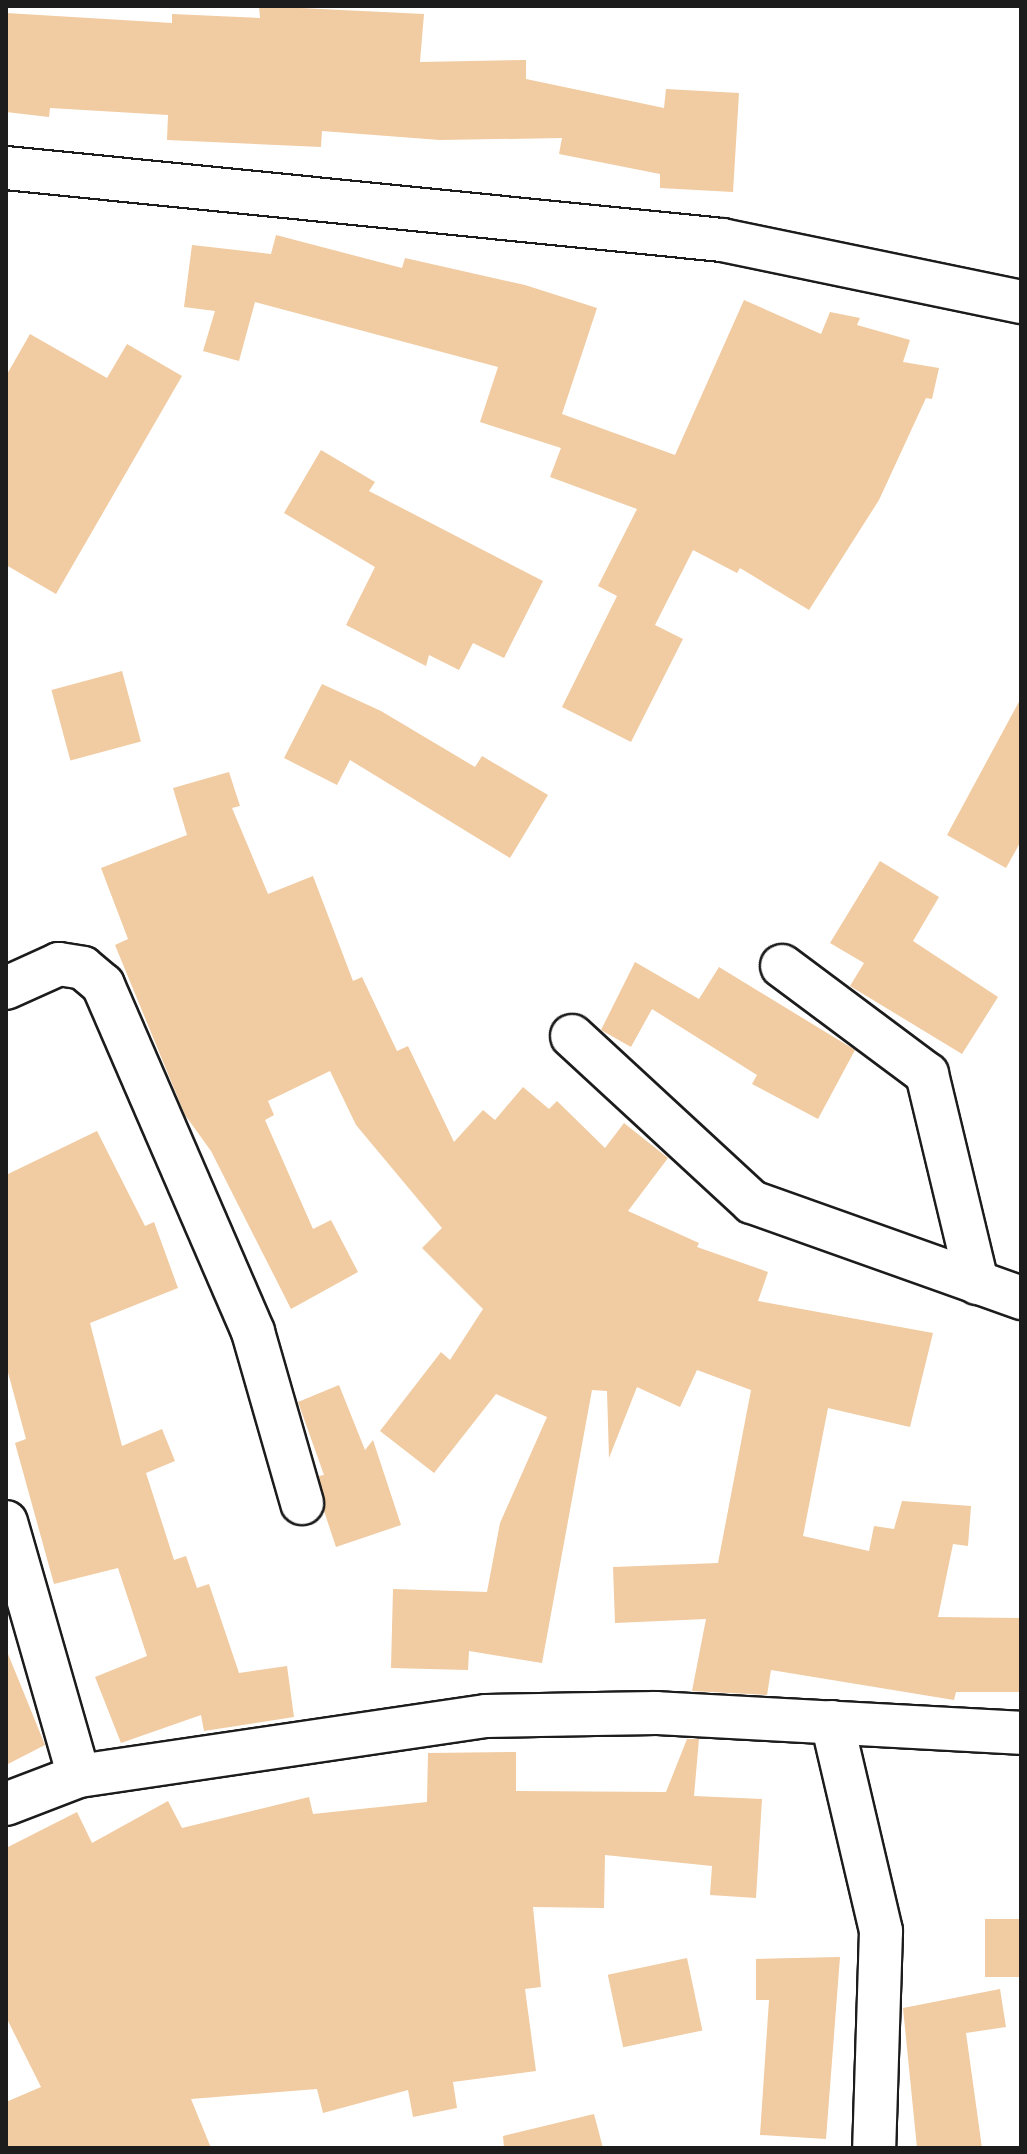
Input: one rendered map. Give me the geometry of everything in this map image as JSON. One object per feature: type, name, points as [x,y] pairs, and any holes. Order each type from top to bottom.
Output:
[{"type":"street","points":[[6,168],[722,240],[1021,302]]},
{"type":"street","points":[[6,988],[59,964],[83,968],[103,985],[253,1332],[302,1503]]},
{"type":"street","points":[[782,966],[927,1074],[977,1283]]},
{"type":"street","points":[[572,1036],[752,1202],[1021,1298]]},
{"type":"street","points":[[6,1522],[79,1776]]},
{"type":"street","points":[[6,1804],[79,1776],[486,1716],[656,1713],[1021,1733]]},
{"type":"street","points":[[832,1722],[881,1931],[874,2148]]},
{"type":"building","points":[[259,6],[424,14],[420,62],[526,60],[526,79],[664,108],[666,89],[739,93],[733,192],[660,188],[660,174],[559,154],[562,138],[440,140],[322,131],[321,147],[167,140],[168,115],[50,108],[49,117],[6,112],[6,13],[172,23],[172,14],[260,18]]},
{"type":"building","points":[[276,235],[402,268],[405,258],[525,285],[597,308],[562,414],[675,455],[744,300],[821,334],[830,312],[860,318],[857,325],[910,340],[903,362],[939,368],[932,399],[926,398],[879,500],[809,610],[740,568],[737,573],[693,550],[655,625],[683,639],[631,742],[562,707],[617,596],[598,586],[637,509],[550,477],[561,448],[480,422],[498,367],[255,302],[239,361],[203,351],[215,311],[184,307],[192,245],[271,254]]},
{"type":"building","points":[[30,334],[107,378],[127,344],[182,376],[56,594],[6,565],[6,376]]},
{"type":"building","points":[[321,450],[375,482],[369,491],[543,581],[504,658],[473,643],[459,670],[429,655],[426,666],[346,625],[375,567],[284,513]]},
{"type":"building","points":[[122,671],[141,742],[70,760],[51,690]]},
{"type":"building","points":[[322,684],[381,711],[475,767],[482,756],[548,795],[510,858],[350,760],[337,785],[284,758]]},
{"type":"building","points":[[1021,698],[1021,841],[1006,868],[947,835]]},
{"type":"building","points":[[229,772],[240,806],[232,808],[268,894],[313,876],[353,981],[362,977],[397,1051],[408,1046],[454,1142],[483,1110],[495,1120],[523,1087],[549,1109],[557,1101],[605,1148],[624,1123],[668,1158],[628,1211],[699,1243],[697,1247],[768,1272],[758,1301],[933,1333],[910,1427],[828,1408],[803,1536],[869,1551],[874,1526],[894,1529],[902,1501],[971,1506],[968,1546],[953,1544],[938,1617],[1021,1618],[1021,1692],[956,1692],[954,1700],[771,1670],[767,1695],[692,1691],[706,1619],[615,1623],[613,1567],[718,1563],[751,1390],[697,1370],[680,1407],[637,1387],[609,1458],[607,1391],[592,1390],[542,1663],[469,1651],[468,1670],[391,1668],[393,1589],[487,1592],[500,1523],[547,1417],[496,1394],[434,1473],[380,1431],[441,1352],[450,1360],[483,1309],[422,1248],[442,1228],[356,1125],[330,1071],[268,1101],[274,1115],[265,1120],[313,1229],[331,1220],[358,1272],[291,1309],[211,1151],[185,1115],[115,945],[128,939],[101,868],[187,835],[173,788]]},
{"type":"building","points":[[880,861],[939,897],[913,941],[998,997],[962,1054],[850,986],[864,963],[830,943]]},
{"type":"building","points":[[635,962],[699,999],[719,967],[855,1050],[818,1119],[752,1084],[757,1075],[652,1009],[631,1047],[601,1030]]},
{"type":"building","points":[[97,1131],[145,1226],[154,1222],[178,1288],[90,1323],[122,1446],[162,1429],[175,1461],[146,1473],[174,1560],[186,1556],[197,1588],[209,1584],[239,1673],[287,1666],[294,1717],[204,1731],[201,1715],[121,1743],[95,1677],[147,1656],[118,1568],[54,1584],[15,1443],[26,1439],[6,1365],[6,1175]]},
{"type":"building","points":[[339,1385],[365,1450],[373,1440],[401,1525],[336,1547],[324,1511],[319,1476],[324,1475],[298,1402]]},
{"type":"building","points":[[6,1649],[45,1745],[6,1765]]},
{"type":"building","points":[[687,1739],[699,1739],[694,1796],[762,1799],[756,1898],[710,1895],[712,1866],[605,1855],[604,1908],[533,1907],[541,1987],[525,1989],[536,2071],[453,2082],[457,2108],[413,2117],[408,2090],[323,2113],[317,2089],[191,2099],[211,2148],[6,2148],[6,2102],[41,2087],[6,2017],[6,1848],[77,1812],[92,1843],[168,1801],[182,1828],[309,1797],[313,1814],[427,1802],[428,1753],[516,1752],[516,1791],[666,1792]]},
{"type":"building","points":[[985,1919],[1021,1919],[1021,1977],[985,1977]]},
{"type":"building","points":[[840,1957],[826,2139],[760,2135],[769,2000],[756,2000],[756,1959]]},
{"type":"building","points":[[687,1958],[702,2030],[623,2047],[608,1975]]},
{"type":"building","points":[[1000,1989],[1006,2027],[966,2033],[982,2148],[917,2148],[903,2008]]},
{"type":"building","points":[[594,2114],[603,2148],[504,2148],[503,2136]]}]
